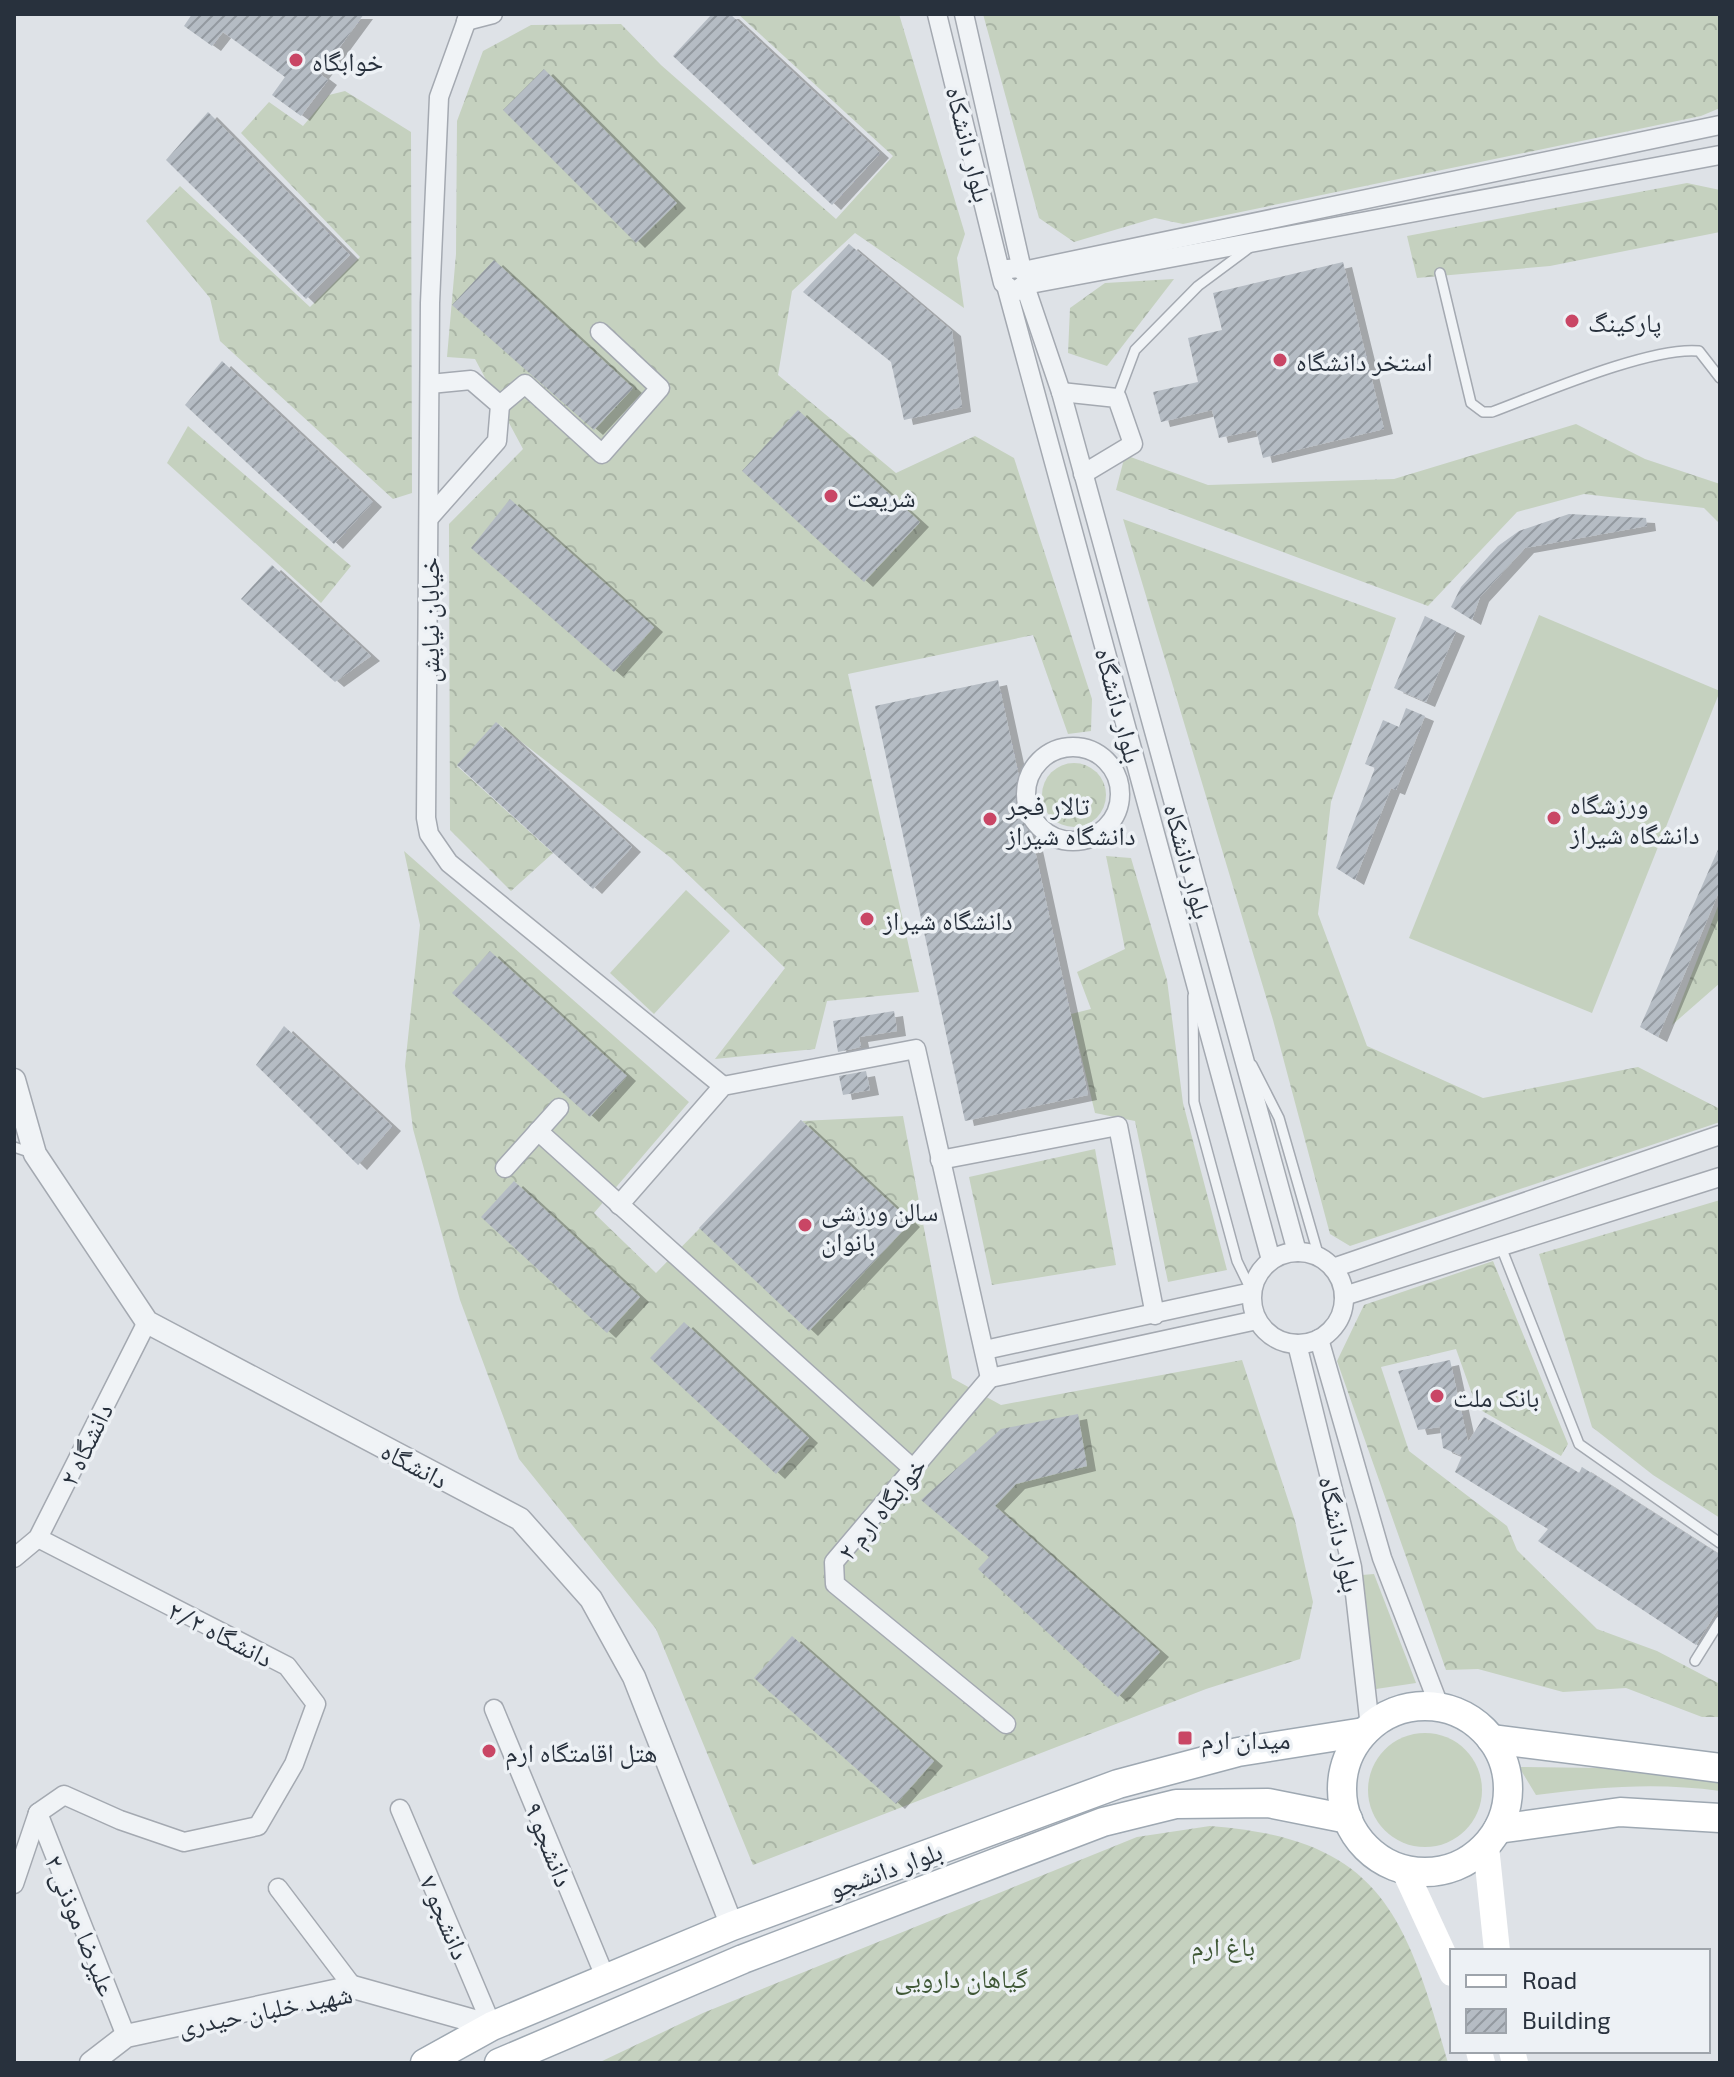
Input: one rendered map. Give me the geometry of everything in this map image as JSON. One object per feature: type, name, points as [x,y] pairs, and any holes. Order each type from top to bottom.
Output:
[{"type":"main road","points":[[1440,1708],[1460,1714],[1491,1739],[1503,1760],[1508,1783],[1507,1807],[1492,1837],[1469,1860],[1448,1869],[1426,1872],[1404,1869],[1370,1850],[1348,1819],[1342,1796],[1344,1773],[1351,1751],[1367,1730],[1403,1709],[1440,1708]]},
{"type":"main road","name":"بلوار دانشجو","points":[[425,2063],[492,2026],[732,1926],[1118,1784],[1238,1752],[1367,1730]]},
{"type":"main road","points":[[1491,1739],[1720,1768]]},
{"type":"main road","name":"بلوار دانشجو","points":[[499,2063],[743,1959],[1103,1822],[1176,1804],[1268,1803],[1348,1819]]},
{"type":"main road","points":[[1492,1837],[1620,1812],[1720,1818]]},
{"type":"main road","points":[[1492,1837],[1497,1949]]},
{"type":"main road","points":[[1404,1869],[1450,1969]]},
{"type":"street","points":[[468,18],[493,14]]},
{"type":"street","name":"بلوار دانشکاه","points":[[937,14],[1018,280],[1061,392],[1297,1252]]},
{"type":"street","name":"بلوار دانشکاه","points":[[964,14],[1018,280]]},
{"type":"street","name":"خیابان نیایش","points":[[468,18],[439,97],[430,384],[426,818],[433,842],[449,863],[723,1086]]},
{"type":"street","points":[[1018,280],[1720,125]]},
{"type":"street","points":[[1113,260],[1258,241],[1720,155]]},
{"type":"street","name":"بلوار دانشگاه","points":[[1018,280],[1193,973],[1271,1260]]},
{"type":"street","points":[[429,518],[497,441],[500,405],[525,384],[602,454],[660,388],[600,332]]},
{"type":"street","points":[[430,384],[471,380],[500,405]]},
{"type":"street","points":[[1061,392],[1117,398],[1133,444],[1083,474]]},
{"type":"street","points":[[1079,748],[1102,756],[1113,768],[1120,784],[1121,799],[1109,825],[1084,840],[1054,837],[1032,818],[1027,804],[1026,788],[1031,772],[1041,759],[1055,750],[1079,748]]},
{"type":"street","points":[[619,1205],[723,1086],[916,1049],[990,1378],[1257,1320]]},
{"type":"street","name":"دانشگاه","points":[[14,1080],[25,1150],[147,1322],[520,1519],[591,1599],[634,1677],[732,1926]]},
{"type":"street","points":[[505,1168],[559,1108]]},
{"type":"street","points":[[940,1160],[1118,1126],[1155,1315]]},
{"type":"street","points":[[538,1131],[911,1467]]},
{"type":"street","points":[[1326,1262],[1344,1296],[1338,1321],[1319,1339],[1297,1344],[1274,1337],[1257,1320],[1252,1292],[1255,1280],[1271,1260],[1297,1252],[1326,1262],[1720,1135]]},
{"type":"street","points":[[1344,1296],[1720,1177]]},
{"type":"street","points":[[985,1350],[1252,1292]]},
{"type":"street","name":"۲ دانشگاه","points":[[14,1558],[38,1538],[147,1322]]},
{"type":"street","name":"بلوار دانشگاه","points":[[1319,1339],[1382,1558],[1440,1708]]},
{"type":"street","name":"بلوار دانشگاه","points":[[1297,1344],[1352,1567],[1367,1730]]},
{"type":"street","name":"خوابگاه ارم ۲","points":[[990,1378],[911,1467],[834,1562],[835,1584],[1006,1724]]},
{"type":"street","name":"۲/۲ دانشگاه","points":[[38,1538],[287,1666],[316,1704],[294,1764],[258,1826],[184,1842],[120,1820],[64,1795],[38,1813]]},
{"type":"street","points":[[1352,1567],[1382,1558]]},
{"type":"street","name":"۹ دانشجو","points":[[494,1709],[606,1979]]},
{"type":"street","name":"۷ دانشجو","points":[[400,1809],[492,2026]]},
{"type":"street","points":[[14,1884],[38,1813]]},
{"type":"street","name":"۲ علیرضا موذنی","points":[[38,1813],[126,2036]]},
{"type":"street","points":[[278,1888],[353,1987]]},
{"type":"street","name":"شهید خلبان حیدری","points":[[91,2063],[126,2036],[353,1987],[492,2026]]},
{"type":"lane","points":[[1117,398],[1135,350],[1165,316],[1258,241]]},
{"type":"lane","points":[[1440,273],[1471,403],[1483,412],[1492,412],[1644,359],[1684,349],[1699,351],[1720,378]]},
{"type":"lane","points":[[1193,973],[1194,1102],[1237,1261],[1252,1292]]},
{"type":"lane","points":[[1237,1037],[1279,1118],[1326,1262]]},
{"type":"lane","points":[[1501,1247],[1579,1444],[1720,1543]]},
{"type":"lane","points":[[1695,1661],[1720,1621]]},
{"type":"green space","points":[[738,14],[899,14],[965,234],[957,258],[964,308],[855,233],[792,291],[778,375],[896,473],[975,436],[1014,458],[1092,699],[1091,731],[1068,734],[1033,635],[848,674],[919,992],[827,1001],[815,1049],[715,1059],[785,968],[671,858],[497,723],[457,766],[553,853],[511,891],[450,830],[449,524],[523,449],[475,359],[447,357],[456,254],[457,121],[483,51],[531,25],[621,24],[661,65],[836,219],[893,156]]},
{"type":"green space","points":[[983,14],[1720,14],[1720,108],[1701,116],[1183,224],[1155,218],[1074,242],[1039,218]]},
{"type":"green space","points":[[345,91],[411,132],[412,493],[393,499],[220,341],[210,298],[146,221],[180,186],[310,307],[360,257],[241,133],[269,102],[303,126],[329,95]]},
{"type":"green space","points":[[1687,183],[1720,190],[1720,232],[1550,266],[1417,278],[1407,236]]},
{"type":"green space","points":[[1174,279],[1107,366],[1068,353],[1070,308],[1105,283]]},
{"type":"green space","points":[[1576,424],[1645,459],[1720,484],[1720,524],[1704,508],[1584,494],[1517,512],[1428,606],[1116,490],[1125,455],[1208,485],[1394,479]]},
{"type":"green space","points":[[188,426],[351,566],[321,603],[167,463]]},
{"type":"green space","points":[[1123,519],[1396,618],[1331,802],[1318,914],[1367,1046],[1483,1098],[1638,1067],[1720,1109],[1720,1122],[1350,1246],[1330,1234],[1273,1020]]},
{"type":"green space","points":[[1539,615],[1720,691],[1592,1013],[1409,938]]},
{"type":"green space","points":[[1068,763],[1080,763],[1097,772],[1104,783],[1104,807],[1097,818],[1080,827],[1068,827],[1056,822],[1047,813],[1042,801],[1042,789],[1047,777],[1056,768]]},
{"type":"green space","points":[[404,851],[689,1102],[594,1213],[656,1273],[700,1228],[910,1222],[802,1121],[903,1116],[952,1378],[1001,1405],[1242,1360],[1295,1521],[1313,1602],[1300,1659],[1206,1689],[753,1865],[656,1629],[519,1459],[460,1300],[413,1129],[405,1066],[420,925]]},
{"type":"green space","points":[[1106,856],[1131,858],[1167,980],[1183,1103],[1227,1270],[1168,1282],[1135,1121],[1095,1113],[1071,1014],[1091,1009],[1077,972],[1125,949]]},
{"type":"green space","points":[[686,890],[730,931],[654,1014],[610,973]]},
{"type":"green space","points":[[1720,901],[1720,983],[1672,1025]]},
{"type":"green space","points":[[1095,1149],[1116,1265],[992,1285],[969,1177]]},
{"type":"green space","points":[[1720,1200],[1720,1518],[1653,1475],[1592,1427],[1539,1254]]},
{"type":"green space","points":[[1493,1261],[1568,1444],[1561,1456],[1477,1408],[1456,1349],[1381,1367],[1409,1451],[1507,1526],[1517,1550],[1597,1629],[1657,1651],[1720,1684],[1720,1717],[1702,1717],[1626,1688],[1563,1692],[1478,1669],[1446,1670],[1337,1361],[1364,1305]]},
{"type":"green space","points":[[1374,1574],[1416,1683],[1376,1689],[1362,1575]]},
{"type":"green space","points":[[1425,1733],[1447,1737],[1465,1750],[1478,1768],[1482,1790],[1478,1812],[1465,1830],[1447,1843],[1425,1847],[1403,1843],[1385,1830],[1372,1812],[1368,1790],[1372,1768],[1385,1750],[1403,1737]]},
{"type":"green space","points":[[1519,1767],[1600,1768],[1720,1782],[1720,1791],[1628,1787],[1536,1795]]},
{"type":"green space","name":"باغ ارم","points":[[1210,1826],[1268,1834],[1313,1848],[1349,1867],[1377,1894],[1399,1926],[1417,1965],[1448,2063],[598,2063],[703,2013],[1137,1837]]},
{"type":"building","name":"خوابگاه","points":[[192,14],[364,14],[320,74],[328,80],[301,116],[272,95],[285,77],[223,32],[212,46],[184,26]]},
{"type":"building","points":[[712,14],[730,14],[880,153],[832,205],[673,56]]},
{"type":"building","points":[[544,69],[677,203],[636,243],[503,110]]},
{"type":"building","points":[[208,112],[350,255],[306,299],[166,160]]},
{"type":"building","points":[[849,244],[952,331],[962,407],[904,420],[891,362],[803,292]]},
{"type":"building","points":[[494,260],[633,388],[594,430],[452,305]]},
{"type":"building","name":"استخر دانشگاه","points":[[1343,262],[1384,429],[1263,458],[1256,430],[1219,438],[1212,410],[1161,422],[1153,392],[1198,382],[1188,338],[1222,330],[1213,293]]},
{"type":"building","points":[[222,361],[373,502],[334,544],[185,405]]},
{"type":"building","name":"شریعت","points":[[798,410],[920,522],[864,582],[742,471]]},
{"type":"building","points":[[510,499],[654,627],[614,672],[471,548]]},
{"type":"building","points":[[1569,514],[1646,518],[1647,526],[1525,548],[1480,597],[1472,620],[1451,607],[1461,587],[1498,546],[1519,531]]},
{"type":"building","points":[[272,565],[371,656],[335,682],[241,599]]},
{"type":"building","points":[[1425,616],[1456,631],[1426,702],[1394,688]]},
{"type":"building","points":[[998,680],[1088,1095],[965,1121],[875,706]]},
{"type":"building","points":[[1406,708],[1425,716],[1396,790],[1391,788],[1355,880],[1336,868],[1375,768],[1365,764],[1383,720],[1399,727]]},
{"type":"building","points":[[496,722],[632,847],[593,889],[457,765]]},
{"type":"building","points":[[1720,845],[1720,889],[1658,1037],[1640,1027]]},
{"type":"building","points":[[490,951],[627,1076],[590,1117],[452,993]]},
{"type":"building","points":[[894,1011],[897,1031],[859,1037],[861,1047],[838,1052],[833,1021]]},
{"type":"building","points":[[284,1026],[392,1126],[358,1165],[256,1065]]},
{"type":"building","points":[[866,1071],[870,1090],[843,1095],[839,1076]]},
{"type":"building","name":"سالن ورزشی بانوان","points":[[801,1120],[911,1222],[809,1331],[699,1228]]},
{"type":"building","points":[[514,1181],[640,1297],[607,1333],[481,1217]]},
{"type":"building","points":[[684,1322],[809,1438],[776,1474],[650,1358]]},
{"type":"building","points":[[1450,1360],[1468,1442],[1484,1417],[1579,1473],[1582,1467],[1720,1555],[1720,1606],[1696,1645],[1538,1541],[1548,1529],[1455,1472],[1462,1456],[1443,1448],[1440,1427],[1418,1430],[1398,1371]]},
{"type":"building","points":[[1078,1414],[1087,1466],[1016,1484],[995,1506],[1160,1652],[1118,1697],[978,1569],[989,1557],[921,1500],[1001,1429]]},
{"type":"building","points":[[792,1636],[934,1761],[896,1804],[754,1678]]},
{"type":"place","name":"خوابگاه","points":[[296,60]]},
{"type":"place","name":"پارکینگ","points":[[1572,321]]},
{"type":"place","name":"استخر دانشگاه","points":[[1280,360]]},
{"type":"place","name":"شریعت","points":[[831,496]]},
{"type":"place","name":"ورزشگاه دانشگاه شیراز","points":[[1554,818]]},
{"type":"place","name":"تالار فجر دانشگاه شیراز","points":[[990,819]]},
{"type":"place","name":"دانشگاه شیراز","points":[[867,919]]},
{"type":"place","name":"سالن ورزشی بانوان","points":[[805,1225]]},
{"type":"place","name":"بانک ملت","points":[[1437,1396]]},
{"type":"place","name":"میدان ارم","points":[[1185,1738]]},
{"type":"place","name":"هتل اقامتگاه ارم","points":[[489,1751]]},
{"type":"park label","name":"گیاهان دارویی","points":[[961,1977]]}]
